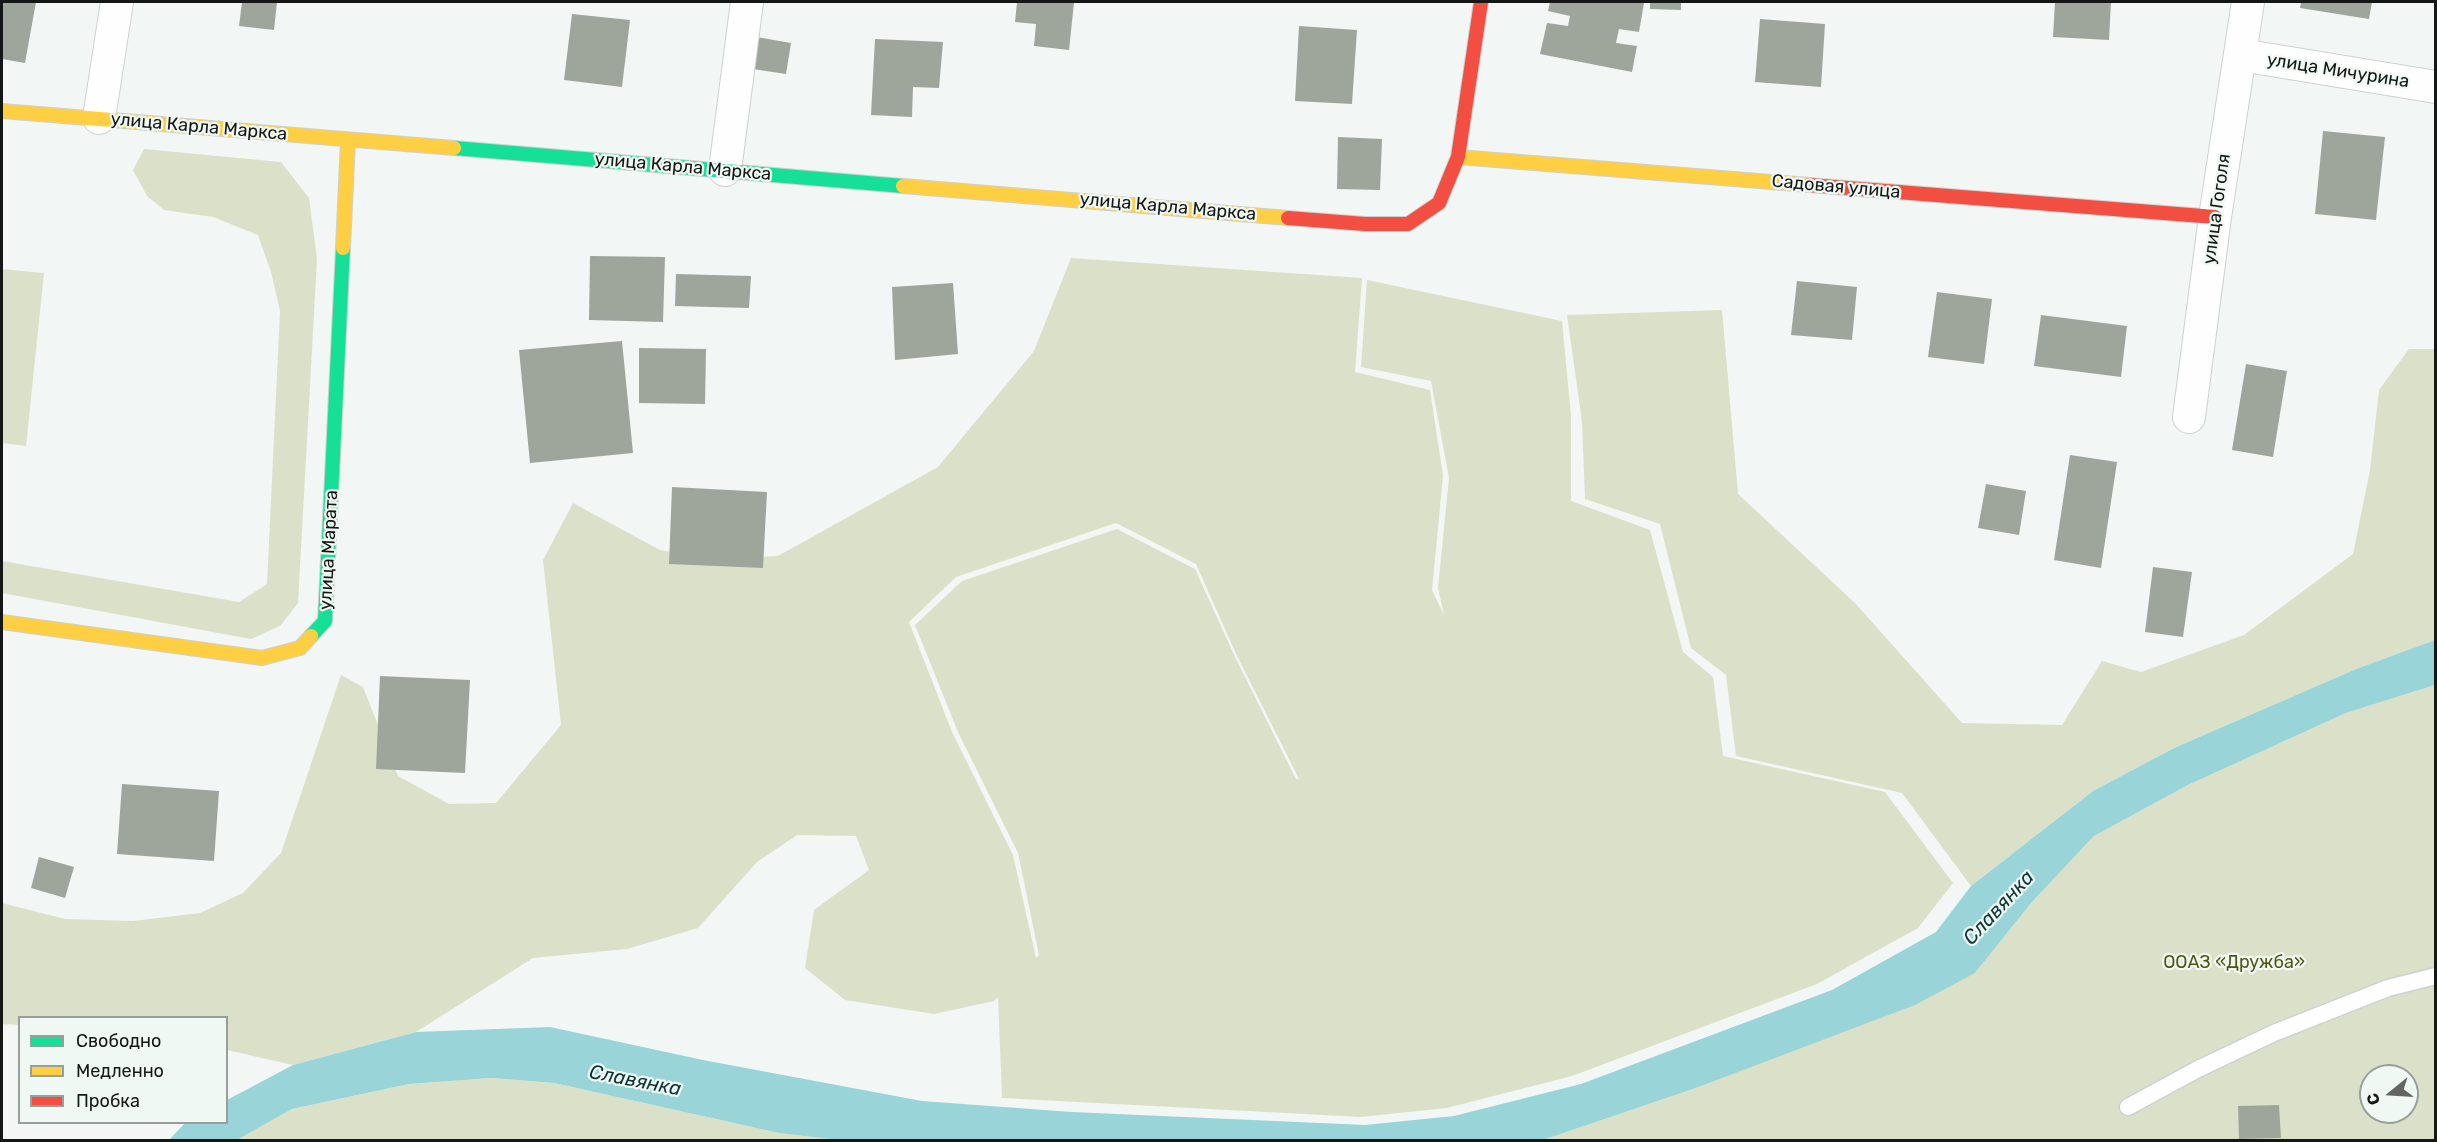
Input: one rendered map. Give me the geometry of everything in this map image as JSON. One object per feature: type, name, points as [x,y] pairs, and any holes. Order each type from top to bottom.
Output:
[{"type":"street","points":[[99,118],[117,2]]},
{"type":"street","points":[[725,170],[747,2]]},
{"type":"street","name":"улица Карла Маркса","points":[[2,111],[1365,224],[1408,224],[1439,203],[1458,157],[1481,2]]},
{"type":"street","name":"улица Гоголя","points":[[2189,417],[2215,216],[2248,2]]},
{"type":"street","name":"улица Мичурина","points":[[2241,55],[2436,87]]},
{"type":"street","name":"улица Марата","points":[[2,622],[262,658],[300,648],[325,621],[348,140]]},
{"type":"street","name":"Садовая улица","points":[[1458,157],[2215,216]]},
{"type":"lane","points":[[2128,1107],[2274,1033],[2388,988],[2436,976]]},
{"type":"green space","points":[[144,149],[281,162],[309,198],[317,259],[298,603],[280,626],[251,639],[2,593],[2,561],[239,602],[267,584],[280,311],[271,272],[258,235],[213,217],[164,210],[147,196],[133,170]]},
{"type":"green space","points":[[1071,258],[1362,278],[1355,372],[1430,390],[1443,476],[1432,590],[1444,615],[1438,588],[1449,478],[1431,381],[1361,367],[1367,280],[1562,321],[1571,416],[1571,501],[1650,530],[1683,652],[1713,677],[1723,756],[1885,792],[1953,883],[1918,928],[1817,984],[1572,1076],[1447,1108],[1361,1117],[1002,1098],[998,997],[994,1001],[934,1014],[845,1000],[805,968],[814,910],[869,870],[856,836],[797,835],[757,862],[698,928],[627,949],[533,958],[416,1032],[293,1065],[228,1050],[228,1016],[18,1016],[18,1025],[2,1024],[2,903],[65,919],[133,921],[200,913],[243,893],[281,853],[341,675],[363,687],[398,776],[449,804],[496,803],[561,725],[543,560],[573,503],[660,550],[714,559],[778,556],[938,467],[1034,351]],"holes":[[[1116,523],[1196,564],[1237,656],[1299,779],[1296,779],[1236,659],[1195,569],[1117,529],[962,581],[915,625],[958,732],[1018,853],[1039,955],[1036,958],[1013,855],[952,732],[909,622],[956,577]]]},
{"type":"green space","points":[[2,269],[44,273],[26,446],[2,443]]},
{"type":"green space","points":[[1722,310],[1738,494],[1855,603],[1962,723],[2062,725],[2102,661],[2141,672],[2244,635],[2353,554],[2370,470],[2379,390],[2409,349],[2435,349],[2435,640],[2356,669],[2174,748],[2093,791],[1971,886],[1902,793],[1736,756],[1726,675],[1691,648],[1660,524],[1585,499],[1582,422],[1567,315]]},
{"type":"green space","name":"ООАЗ «Дружба»","points":[[2435,685],[2435,1140],[1543,1140],[1693,1089],[1975,973],[2032,902],[2094,836],[2188,785],[2346,713]]},
{"type":"green space","points":[[491,1078],[554,1083],[779,1133],[838,1140],[237,1140],[292,1109],[409,1084]]},
{"type":"water","name":"Славянка","points":[[2435,640],[2435,685],[2346,713],[2188,785],[2094,836],[2032,902],[1975,973],[1915,1005],[1693,1089],[1543,1140],[838,1140],[779,1133],[554,1083],[491,1078],[409,1084],[292,1109],[237,1140],[169,1140],[184,1124],[228,1124],[228,1099],[293,1065],[416,1032],[550,1027],[703,1060],[922,1101],[1072,1112],[1365,1125],[1454,1116],[1581,1084],[1832,990],[1936,932],[1971,886],[2093,791],[2174,748],[2356,669]]},
{"type":"building","points":[[2,2],[36,2],[25,63],[2,59]]},
{"type":"building","points":[[242,2],[277,2],[274,30],[239,26]]},
{"type":"building","points":[[1017,2],[1074,3],[1069,50],[1034,46],[1036,24],[1015,22]]},
{"type":"building","points":[[1550,2],[1644,3],[1639,32],[1619,29],[1616,43],[1637,46],[1632,72],[1540,54],[1547,23],[1568,26],[1570,16],[1548,11]]},
{"type":"building","points":[[1650,2],[1681,2],[1681,10],[1650,9]]},
{"type":"building","points":[[2055,2],[2111,2],[2109,40],[2053,37]]},
{"type":"building","points":[[2301,2],[2372,2],[2369,19],[2300,8]]},
{"type":"building","points":[[572,14],[630,20],[622,87],[564,80]]},
{"type":"building","points":[[1760,19],[1825,24],[1821,87],[1755,82]]},
{"type":"building","points":[[1299,26],[1357,30],[1352,104],[1295,101]]},
{"type":"building","points":[[751,36],[791,43],[786,74],[746,68]]},
{"type":"building","points":[[875,39],[943,42],[939,88],[913,87],[912,117],[871,115]]},
{"type":"building","points":[[2323,131],[2385,137],[2376,220],[2315,214]]},
{"type":"building","points":[[1338,137],[1382,139],[1380,190],[1337,189]]},
{"type":"building","points":[[590,256],[665,257],[663,322],[589,320]]},
{"type":"building","points":[[676,274],[751,276],[749,308],[675,306]]},
{"type":"building","points":[[1797,281],[1857,287],[1852,340],[1791,335]]},
{"type":"building","points":[[953,283],[958,354],[895,360],[892,287]]},
{"type":"building","points":[[1937,292],[1992,299],[1984,364],[1928,357]]},
{"type":"building","points":[[2041,315],[2127,326],[2121,377],[2034,366]]},
{"type":"building","points":[[622,341],[633,453],[530,463],[519,350]]},
{"type":"building","points":[[639,348],[706,349],[705,404],[639,403]]},
{"type":"building","points":[[2246,364],[2287,371],[2273,457],[2232,450]]},
{"type":"building","points":[[2070,455],[2117,462],[2101,568],[2054,560]]},
{"type":"building","points":[[1986,484],[2026,491],[2019,535],[1978,528]]},
{"type":"building","points":[[672,487],[767,492],[763,568],[669,564]]},
{"type":"building","points":[[2153,567],[2192,572],[2183,637],[2145,632]]},
{"type":"building","points":[[380,676],[470,680],[465,773],[376,769]]},
{"type":"building","points":[[122,784],[219,791],[214,861],[117,854]]},
{"type":"building","points":[[39,857],[74,867],[65,898],[31,888]]},
{"type":"building","points":[[2279,1105],[2281,1138],[2239,1139],[2238,1106]]},
{"type":"traffic: fast","points":[[454,148],[903,186]]},
{"type":"traffic: fast","points":[[311,636],[325,621],[343,248]]},
{"type":"traffic: slow","points":[[2,111],[454,148]]},
{"type":"traffic: slow","points":[[343,248],[348,140]]},
{"type":"traffic: slow","points":[[1458,157],[1809,185]]},
{"type":"traffic: slow","points":[[903,186],[1288,218]]},
{"type":"traffic: slow","points":[[2,622],[262,658],[300,648],[311,636]]},
{"type":"traffic: jam","points":[[1288,218],[1365,224],[1408,224],[1439,203],[1458,157],[1481,2]]},
{"type":"traffic: jam","points":[[1809,185],[2215,217]]}]
